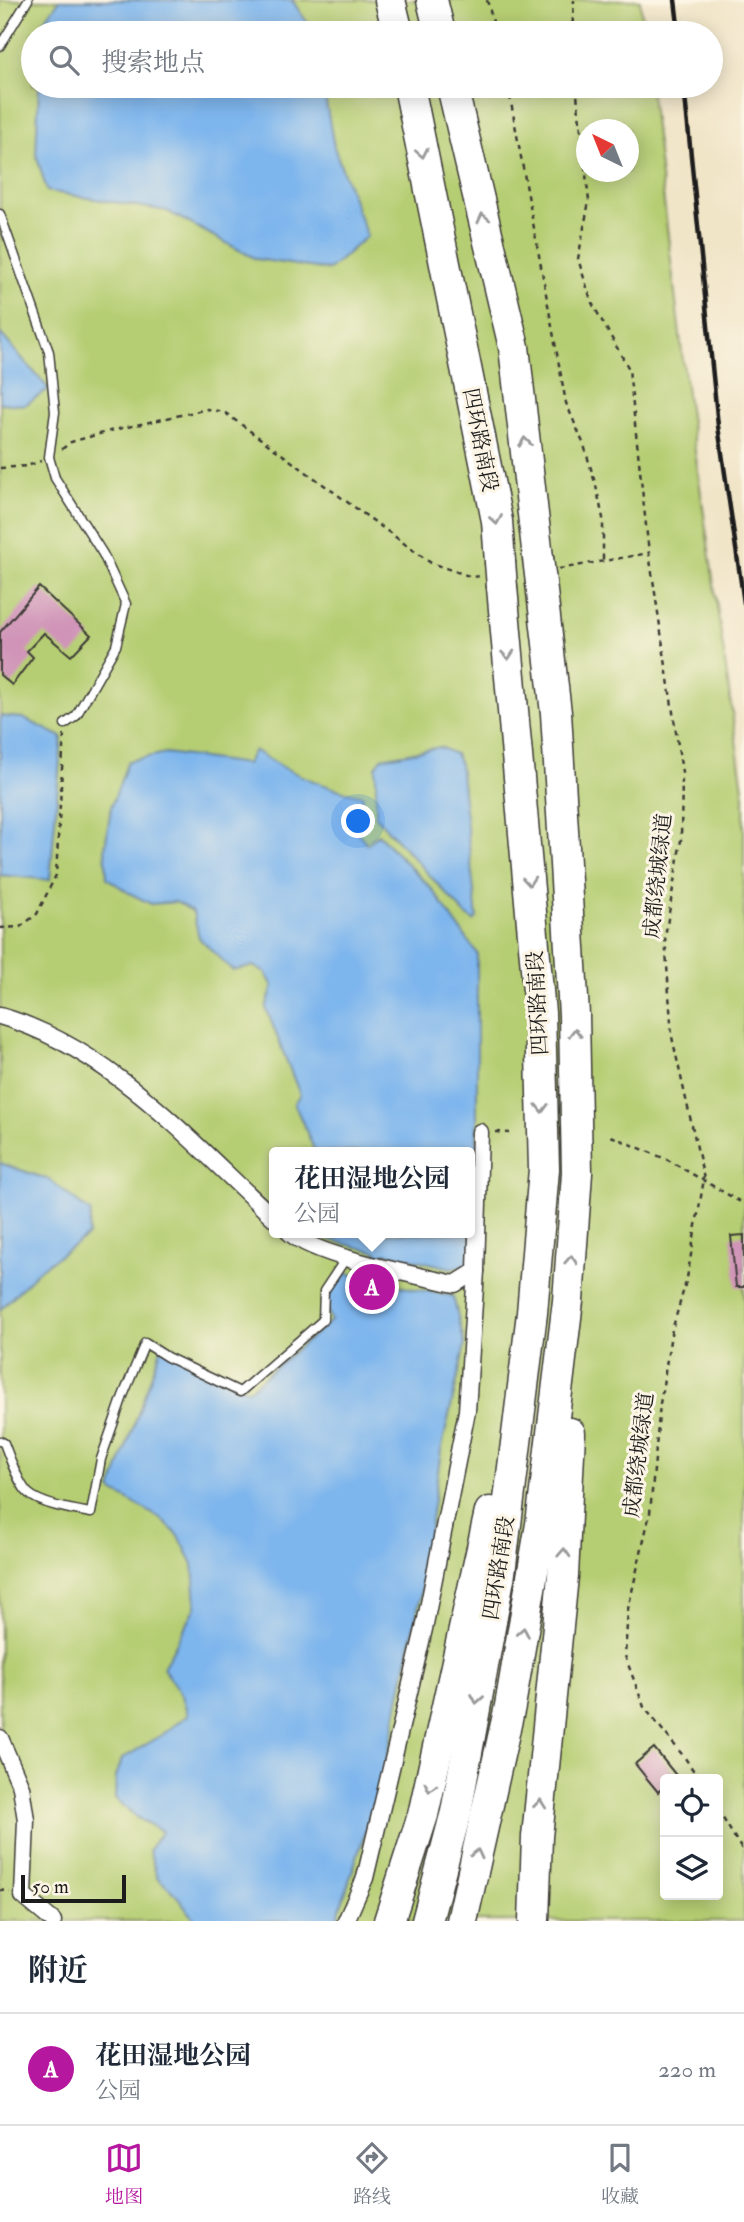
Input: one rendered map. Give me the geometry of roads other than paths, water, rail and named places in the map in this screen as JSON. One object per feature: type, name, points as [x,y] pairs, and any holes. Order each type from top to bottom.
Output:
[{"type":"highway","points":[[390,0],[395,21]]},
{"type":"highway","points":[[432,0],[437,21]]},
{"type":"highway","name":"四环路南段","points":[[411,98],[497,521],[495,575],[540,1013],[544,1169],[532,1313],[500,1573],[456,1812],[427,1921]]},
{"type":"highway","name":"四环路南段","points":[[455,98],[514,347],[546,570],[574,1015],[577,1173],[568,1301],[541,1524],[510,1706],[462,1921]]},
{"type":"highway","points":[[534,1921],[537,1837],[563,1576],[570,1441],[568,1301]]},
{"type":"highway","points":[[388,1921],[423,1815],[471,1605],[532,1313]]},
{"type":"street","points":[[0,1016],[24,1023],[82,1050],[142,1096],[269,1213]]},
{"type":"street","points":[[346,1921],[365,1878],[424,1629],[467,1411],[476,1272],[480,1132]]},
{"type":"street","points":[[296,1238],[347,1257],[455,1284],[476,1272]]},
{"type":"street","points":[[0,1738],[22,1787],[26,1820],[23,1896],[53,1921]]},
{"type":"lane","points":[[0,46],[28,0]]},
{"type":"lane","points":[[0,214],[49,352],[55,412],[49,457],[55,478],[103,554],[126,604],[116,646],[76,716],[65,723]]},
{"type":"lane","points":[[0,1441],[4,1443],[28,1493],[59,1507],[91,1513],[101,1459],[145,1343],[167,1357],[240,1392],[323,1320],[324,1291],[347,1257]]},
{"type":"water","points":[[60,0],[292,0],[306,21],[44,21]]},
{"type":"water","points":[[38,98],[325,98],[334,147],[367,236],[329,270],[256,259],[167,211],[47,191],[36,154]]},
{"type":"water","points":[[0,333],[49,389],[25,405],[0,403]]},
{"type":"water","points":[[0,716],[23,718],[62,737],[50,880],[0,875]]},
{"type":"water","points":[[440,747],[455,754],[460,764],[477,918],[474,921],[376,817],[376,767],[382,758]]},
{"type":"water","points":[[254,750],[306,778],[363,796],[355,829],[367,844],[378,834],[431,888],[477,953],[477,1252],[464,1265],[451,1268],[386,1253],[381,1283],[453,1296],[465,1345],[441,1451],[420,1598],[383,1778],[336,1921],[196,1921],[177,1896],[157,1877],[149,1850],[162,1831],[137,1818],[115,1798],[116,1777],[122,1759],[162,1735],[188,1715],[182,1696],[163,1668],[196,1607],[193,1564],[179,1536],[160,1518],[111,1490],[162,1346],[248,1390],[331,1321],[324,1300],[347,1273],[370,1280],[377,1252],[323,1238],[475,1238],[475,1147],[313,1147],[294,1103],[300,1095],[266,1008],[273,986],[265,972],[253,966],[233,971],[199,938],[193,912],[176,902],[151,904],[107,878],[105,848],[111,807],[128,761],[166,753],[246,764]]},
{"type":"water","points":[[0,1163],[50,1180],[91,1213],[88,1236],[41,1268],[0,1310]]},
{"type":"railway","points":[[675,0],[678,21]]},
{"type":"railway","points":[[685,98],[718,426],[744,603]]},
{"type":"place","name":"花田湿地公园","points":[[372,1287]]}]
